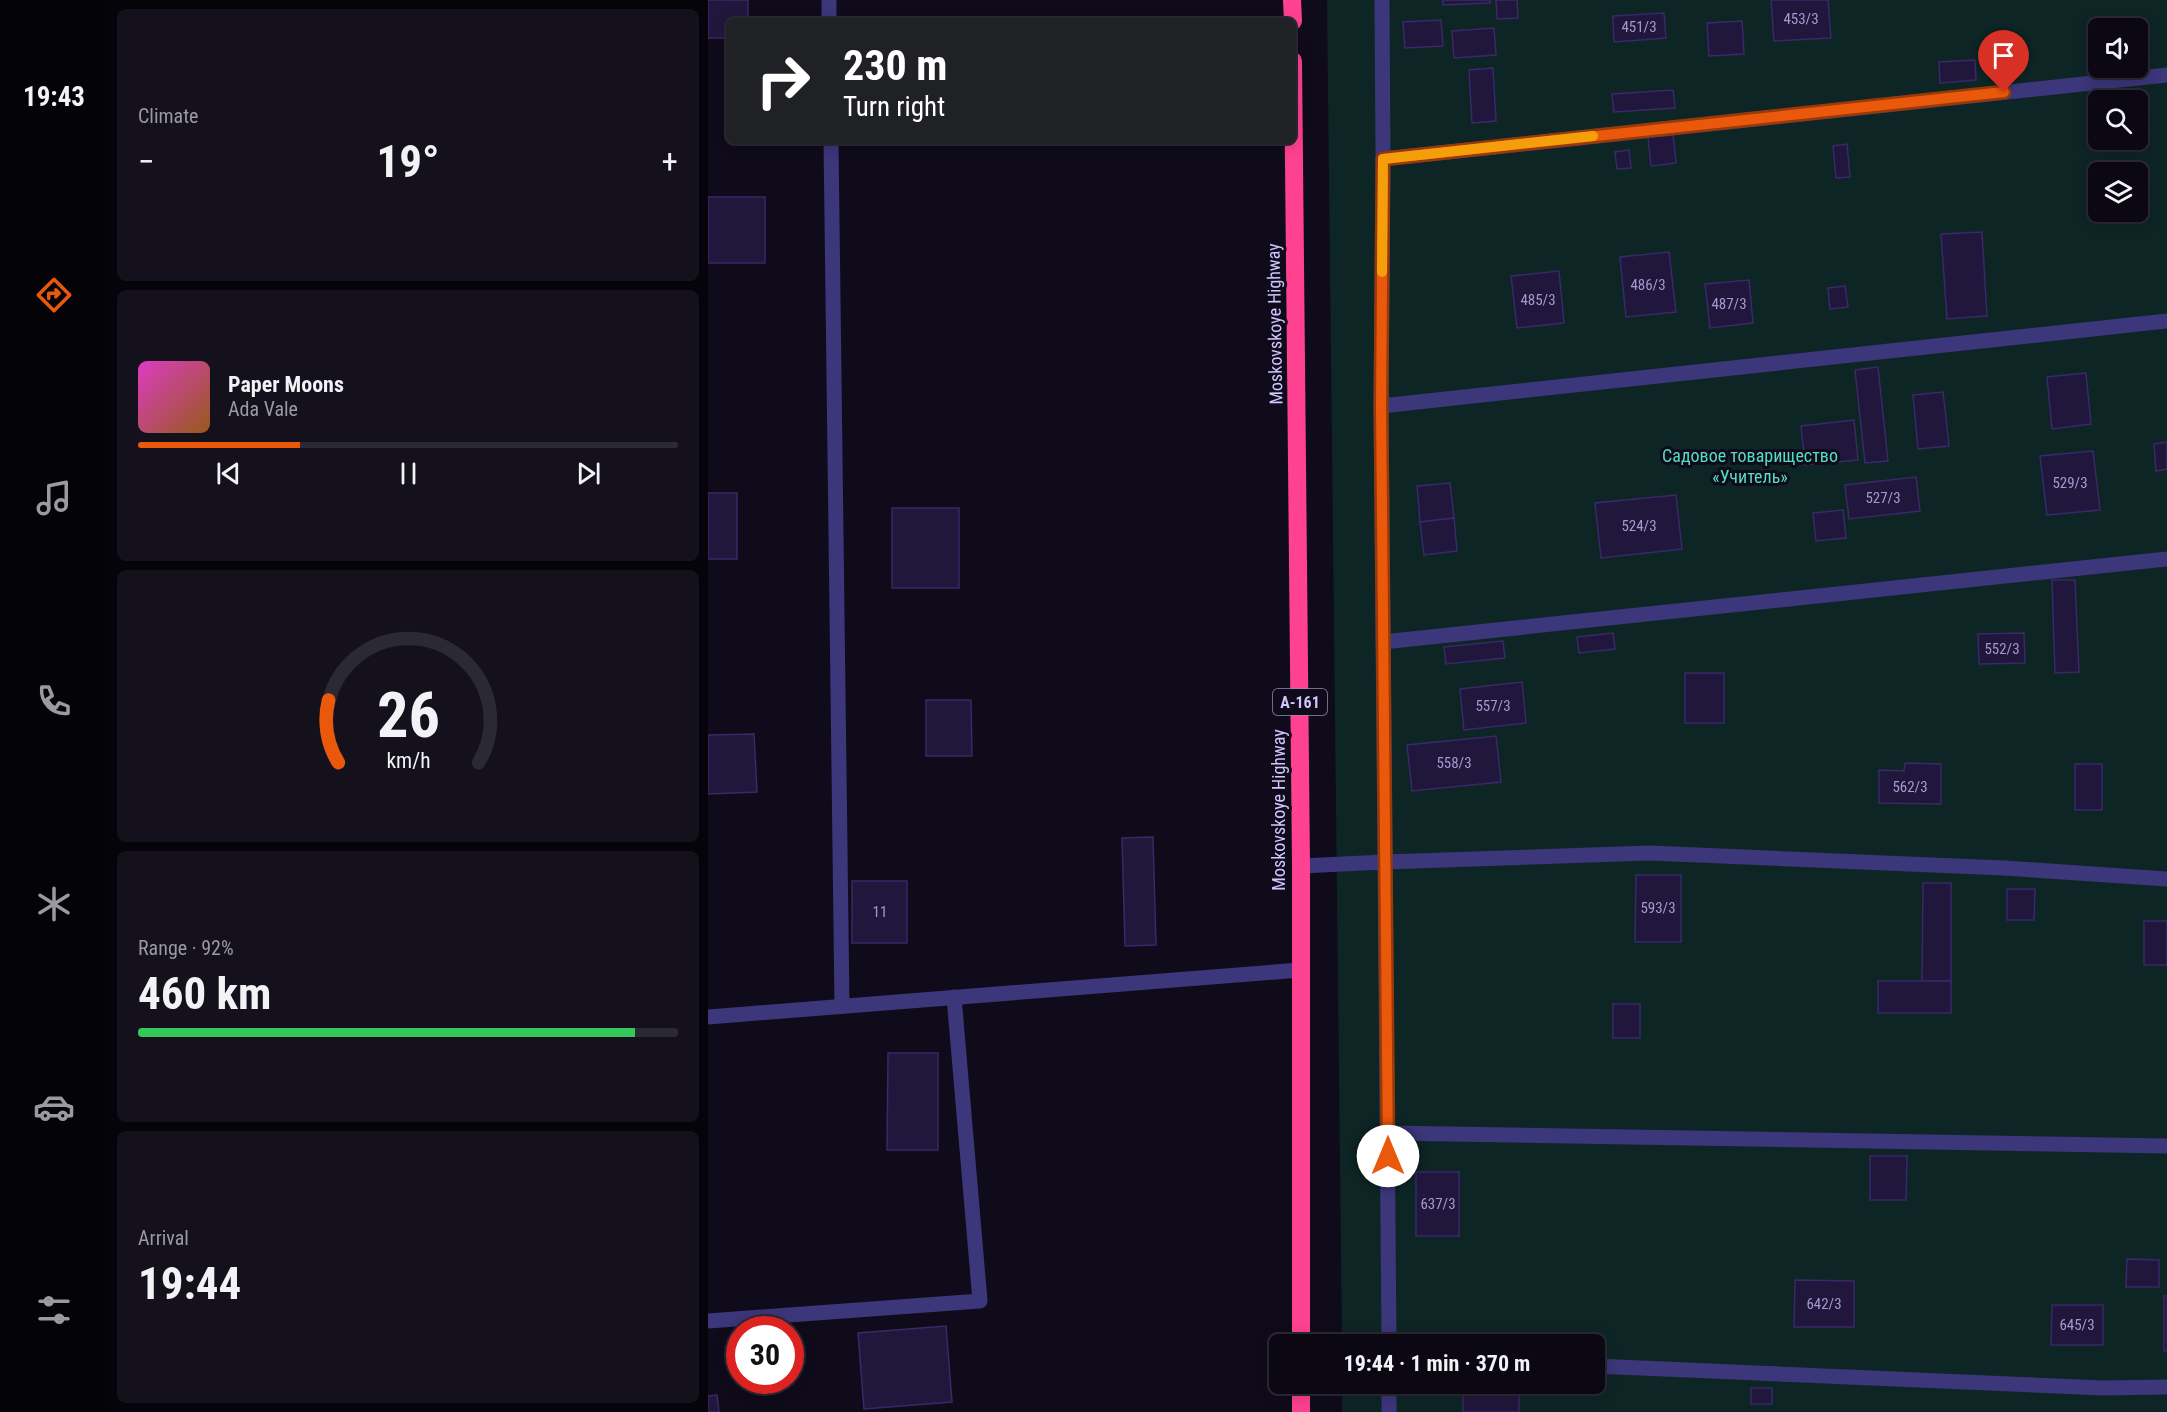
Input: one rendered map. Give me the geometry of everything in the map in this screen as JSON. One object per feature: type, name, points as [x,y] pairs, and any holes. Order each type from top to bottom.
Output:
[{"type":"highway","points":[[1292,0],[1293,18]]},
{"type":"highway","name":"Moskovskoye Highway","points":[[1294,144],[1301,866],[1301,1334]]},
{"type":"highway","points":[[1301,1394],[1301,1412]]},
{"type":"street","points":[[829,0],[829,18]]},
{"type":"street","points":[[1382,0],[1381,406],[1389,1334]]},
{"type":"street","points":[[1383,159],[2167,75]]},
{"type":"street","points":[[831,144],[842,1006]]},
{"type":"street","points":[[1381,406],[2167,321]]},
{"type":"street","points":[[1383,642],[2167,559]]},
{"type":"street","points":[[1301,866],[1650,853],[1993,868],[2167,879]]},
{"type":"street","points":[[708,1017],[1300,970]]},
{"type":"street","points":[[708,1321],[980,1301],[954,997]]},
{"type":"street","points":[[1388,1132],[2167,1146]]},
{"type":"street","points":[[1605,1366],[2104,1388],[2167,1387]]},
{"type":"street","points":[[1389,1394],[1389,1412]]},
{"type":"green space","name":"Садовое товарищество «Учитель»","points":[[1327,0],[2167,0],[2167,1412],[1342,1412],[1342,1394],[1605,1394],[1605,1334],[1342,1334]]},
{"type":"building","points":[[708,0],[748,0],[748,18],[726,18],[726,38],[708,38]]},
{"type":"building","points":[[1443,0],[1490,0],[1490,3],[1443,5]]},
{"type":"building","points":[[1496,0],[1517,0],[1518,18],[1497,19]]},
{"type":"building","points":[[1771,0],[1828,0],[1831,38],[1774,41]]},
{"type":"building","points":[[1664,13],[1666,38],[1614,42],[1613,16]]},
{"type":"building","points":[[1441,20],[1443,46],[1405,48],[1403,22]]},
{"type":"building","points":[[1742,21],[1744,54],[1709,56],[1707,23]]},
{"type":"building","points":[[1494,28],[1496,55],[1454,58],[1452,31]]},
{"type":"building","points":[[1975,60],[1976,80],[1940,83],[1939,62]]},
{"type":"building","points":[[1493,68],[1496,121],[1472,123],[1469,70]]},
{"type":"building","points":[[1673,90],[1675,108],[1614,112],[1612,94]]},
{"type":"building","points":[[1673,135],[1676,163],[1651,166],[1648,137]]},
{"type":"building","points":[[1847,144],[1850,177],[1836,178],[1833,146]]},
{"type":"building","points":[[1629,150],[1631,168],[1617,169],[1615,152]]},
{"type":"building","points":[[708,197],[765,197],[765,263],[708,263]]},
{"type":"building","points":[[1982,232],[1987,316],[1947,319],[1941,234]]},
{"type":"building","points":[[1669,252],[1676,312],[1626,317],[1620,257]]},
{"type":"building","points":[[1559,271],[1564,323],[1517,328],[1511,276]]},
{"type":"building","points":[[1749,280],[1753,323],[1710,328],[1705,284]]},
{"type":"building","points":[[1845,286],[1848,307],[1830,309],[1828,288]]},
{"type":"building","points":[[1878,367],[1888,461],[1865,463],[1855,370]]},
{"type":"building","points":[[2086,373],[2091,424],[2052,429],[2047,377]]},
{"type":"building","points":[[1943,392],[1949,446],[1918,449],[1913,395]]},
{"type":"building","points":[[1854,420],[1858,460],[1805,465],[1801,426]]},
{"type":"building","points":[[2167,442],[2167,469],[2156,471],[2154,444]]},
{"type":"building","points":[[2093,451],[2100,510],[2047,515],[2040,456]]},
{"type":"building","points":[[1916,477],[1920,511],[1849,519],[1845,485]]},
{"type":"building","points":[[1450,483],[1454,518],[1420,522],[1417,486]]},
{"type":"building","points":[[708,493],[737,493],[737,559],[708,559]]},
{"type":"building","points":[[1676,495],[1682,549],[1601,558],[1595,503]]},
{"type":"building","points":[[892,508],[959,508],[959,588],[892,588]]},
{"type":"building","points":[[1843,510],[1846,538],[1816,541],[1813,513]]},
{"type":"building","points":[[1454,518],[1457,551],[1424,555],[1420,522]]},
{"type":"building","points":[[2052,580],[2075,580],[2079,672],[2055,673]]},
{"type":"building","points":[[1613,633],[1615,649],[1579,653],[1577,637]]},
{"type":"building","points":[[2024,633],[2025,663],[1979,664],[1978,634]]},
{"type":"building","points":[[1503,641],[1505,658],[1446,664],[1444,647]]},
{"type":"building","points":[[1685,673],[1724,673],[1724,723],[1685,723]]},
{"type":"building","points":[[1522,682],[1526,723],[1464,730],[1460,689]]},
{"type":"building","points":[[926,700],[971,700],[972,756],[926,756]]},
{"type":"building","points":[[754,734],[757,792],[708,794],[708,735]]},
{"type":"building","points":[[1496,736],[1501,782],[1412,791],[1407,745]]},
{"type":"building","points":[[1905,763],[1941,764],[1941,804],[1879,803],[1879,770],[1904,771]]},
{"type":"building","points":[[2075,764],[2102,764],[2102,810],[2075,810]]},
{"type":"building","points":[[1153,837],[1156,945],[1125,946],[1122,838]]},
{"type":"building","points":[[1636,875],[1681,875],[1681,942],[1635,942]]},
{"type":"building","points":[[852,881],[907,881],[907,943],[852,943]]},
{"type":"building","points":[[1923,883],[1951,883],[1951,981],[1922,981]]},
{"type":"building","points":[[2007,889],[2035,889],[2034,920],[2007,920]]},
{"type":"building","points":[[2144,921],[2167,921],[2167,965],[2144,965]]},
{"type":"building","points":[[1878,981],[1951,981],[1951,1013],[1878,1013]]},
{"type":"building","points":[[1613,1004],[1640,1004],[1640,1038],[1613,1038]]},
{"type":"building","points":[[888,1053],[938,1053],[938,1150],[887,1150]]},
{"type":"building","points":[[1870,1156],[1907,1156],[1906,1200],[1870,1200]]},
{"type":"building","points":[[1416,1172],[1459,1172],[1459,1236],[1416,1236]]},
{"type":"building","points":[[2127,1259],[2159,1260],[2159,1287],[2126,1287]]},
{"type":"building","points":[[1795,1280],[1854,1281],[1854,1327],[1794,1327]]},
{"type":"building","points":[[2164,1296],[2167,1296],[2167,1351],[2164,1351]]},
{"type":"building","points":[[2052,1305],[2103,1305],[2103,1345],[2051,1345]]},
{"type":"building","points":[[946,1326],[952,1402],[864,1409],[858,1333]]},
{"type":"building","points":[[1751,1388],[1772,1388],[1772,1404],[1751,1404]]},
{"type":"building","points":[[1463,1394],[1519,1394],[1519,1412],[1463,1412]]},
{"type":"building","points":[[717,1395],[719,1412],[708,1412],[708,1396]]},
{"type":"slow traffic","points":[[1382,272],[1383,159],[1593,136]]},
{"type":"route","points":[[1388,1156],[1381,406],[1383,159],[2004,92]]}]
